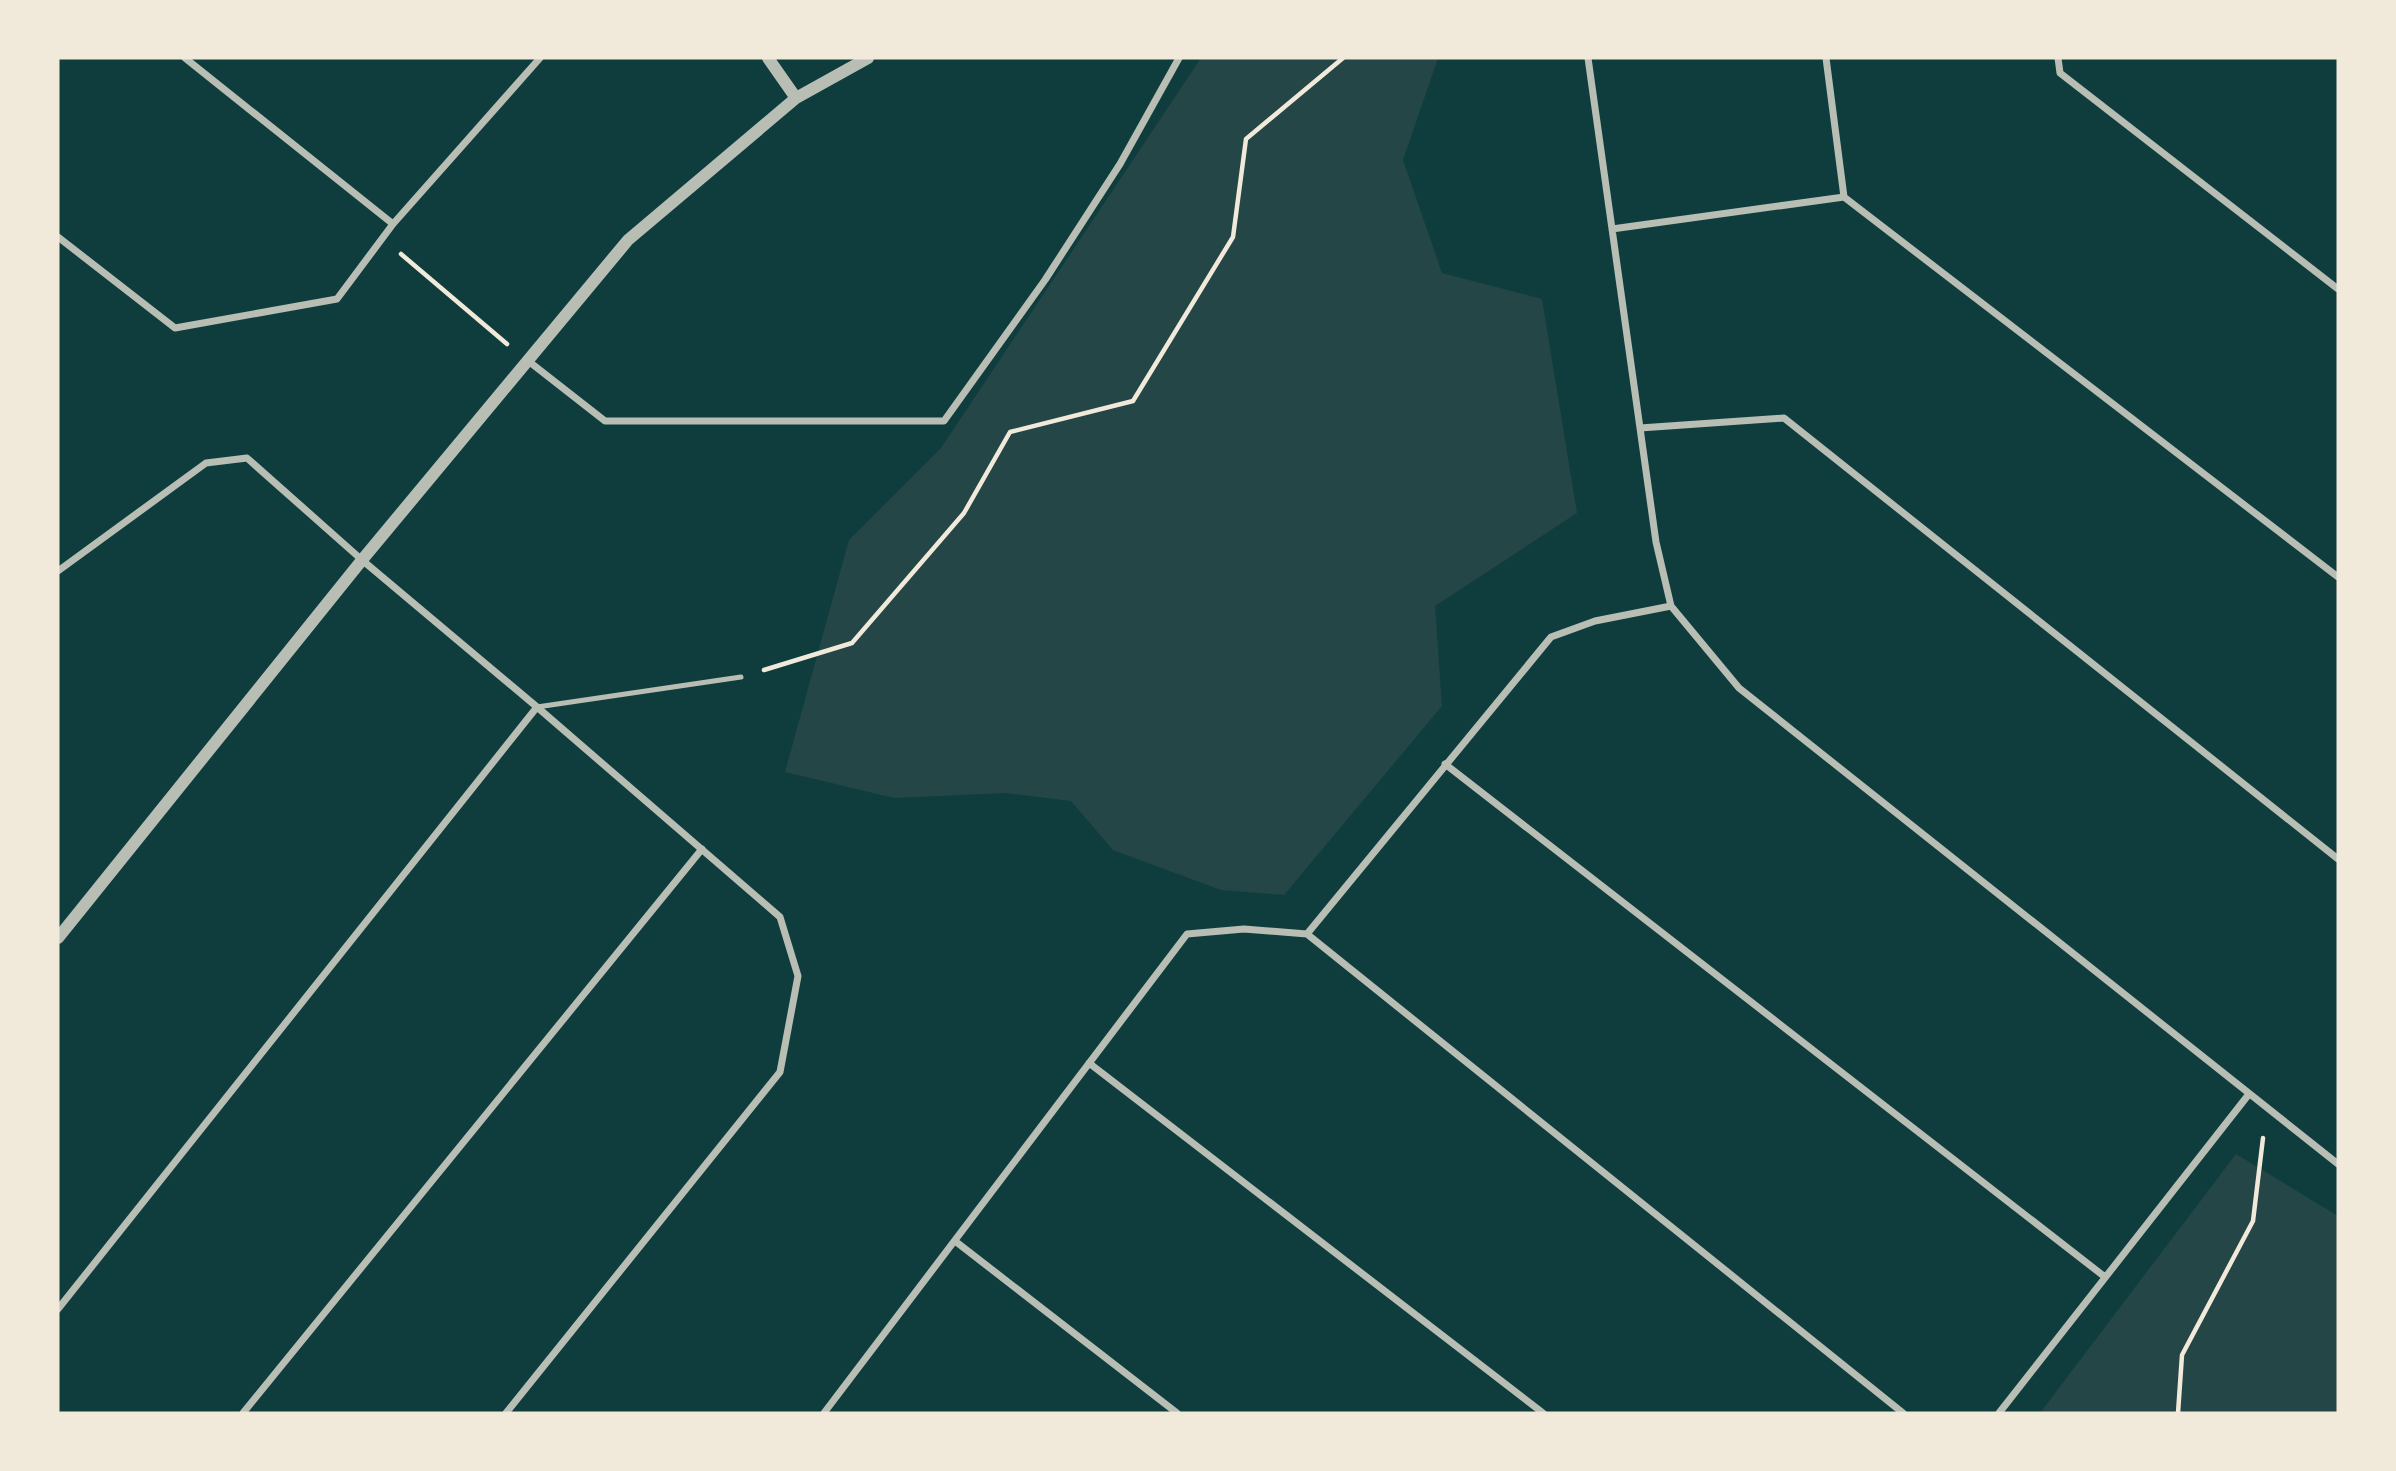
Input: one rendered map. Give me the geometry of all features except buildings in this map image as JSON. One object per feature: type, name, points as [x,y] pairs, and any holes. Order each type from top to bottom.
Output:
[{"type":"street","points":[[185,58],[393,224]]},
{"type":"street","points":[[58,237],[175,328],[337,299],[393,224],[540,58]]},
{"type":"street","points":[[768,58],[796,98]]},
{"type":"street","points":[[58,938],[362,560],[628,240],[796,98],[868,58]]},
{"type":"street","points":[[526,360],[605,421],[944,421],[1045,280],[1120,164],[1179,58]]},
{"type":"street","points":[[1588,58],[1656,542],[1671,606],[1739,688],[2338,1164]]},
{"type":"street","points":[[1826,58],[1844,197],[2338,578]]},
{"type":"street","points":[[2058,58],[2060,73],[2338,289]]},
{"type":"street","points":[[1612,229],[1844,197]]},
{"type":"street","points":[[1640,428],[1784,418],[2338,859]]},
{"type":"street","points":[[58,571],[206,463],[247,458],[362,560],[780,917],[798,976],[780,1072],[506,1413]]},
{"type":"street","points":[[1307,934],[1551,637],[1595,621],[1671,606]]},
{"type":"street","points":[[58,1309],[537,707]]},
{"type":"street","points":[[1445,764],[2105,1277]]},
{"type":"street","points":[[243,1413],[702,849]]},
{"type":"street","points":[[824,1413],[1187,934],[1244,929],[1307,934],[1903,1413]]},
{"type":"street","points":[[1089,1063],[1543,1413]]},
{"type":"street","points":[[1999,1413],[2249,1094]]},
{"type":"street","points":[[955,1241],[1177,1413]]},
{"type":"lane","points":[[537,707],[741,677]]},
{"type":"path","points":[[741,677],[852,643],[964,513],[1010,432],[1133,401],[1233,237],[1246,139],[1343,58]]},
{"type":"path","points":[[382,238],[526,360]]},
{"type":"path","points":[[2178,1413],[2182,1355],[2253,1222],[2267,1108]]},
{"type":"shaded area","points":[[1201,58],[1438,58],[1403,160],[1442,273],[1542,299],[1577,513],[1435,606],[1442,706],[1284,895],[1221,890],[1113,850],[1071,801],[1005,793],[894,798],[785,772],[849,540],[941,448]]},
{"type":"shaded area","points":[[2236,1154],[2338,1216],[2338,1413],[2040,1413]]}]
